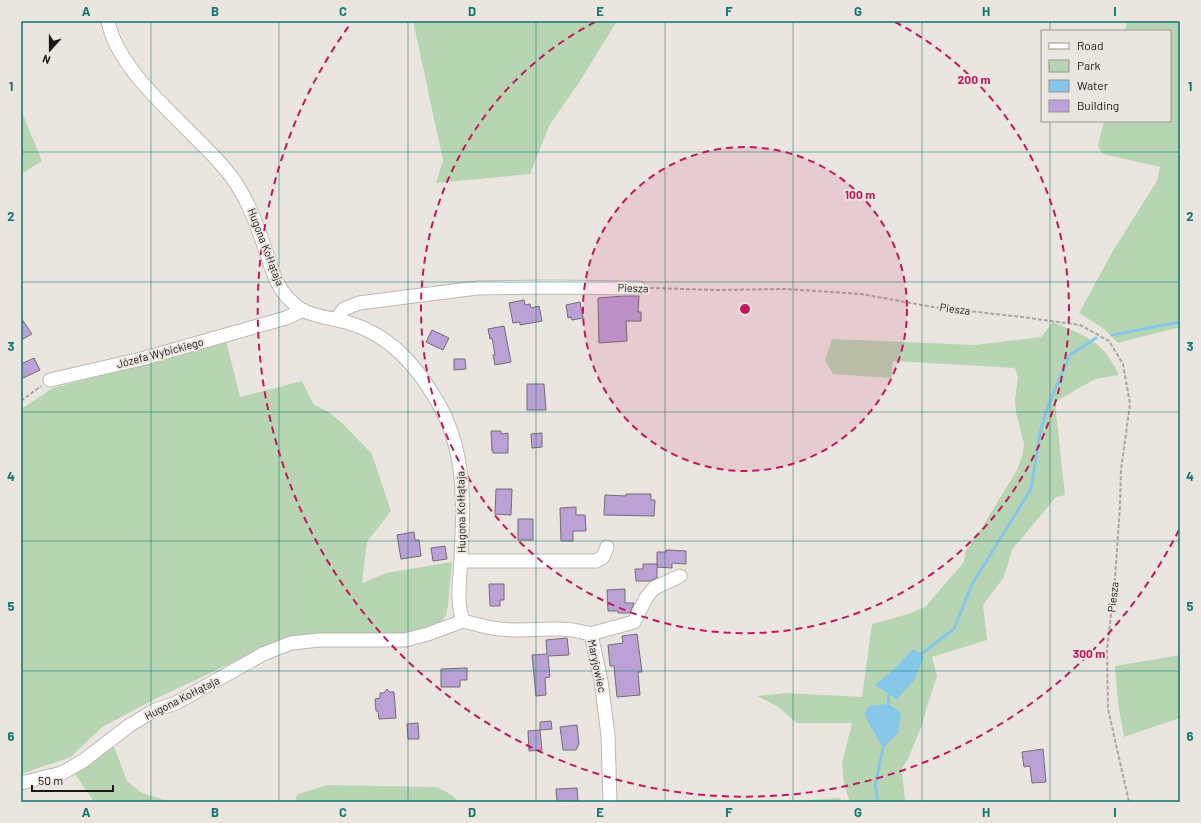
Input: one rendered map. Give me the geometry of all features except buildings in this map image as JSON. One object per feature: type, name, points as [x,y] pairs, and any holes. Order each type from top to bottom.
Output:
[{"type":"street","name":"Hugona Kołłątaja","points":[[21,783],[62,773],[84,760],[130,725],[155,710],[176,703],[263,654],[291,643],[320,640],[405,640],[428,634],[463,621],[459,607],[462,481],[460,462],[448,420],[422,377],[407,358],[387,340],[368,330],[303,310],[287,297],[277,282],[250,206],[239,187],[227,170],[161,103],[131,68],[113,38],[108,21]]},
{"type":"street","name":"Piesza","points":[[336,319],[344,309],[359,303],[477,288],[553,286],[639,288]]},
{"type":"street","name":"Józefa Wybickiego","points":[[50,380],[141,359],[286,318],[303,310]]},
{"type":"street","points":[[461,561],[596,560],[603,557],[607,547]]},
{"type":"street","points":[[590,634],[634,622],[646,598],[654,588],[680,576]]},
{"type":"street","name":"Maryjowiec","points":[[463,621],[500,629],[549,629],[582,631],[590,634],[601,681],[608,735],[610,802]]},
{"type":"path","name":"Piesza","points":[[639,288],[717,290],[786,289],[861,294],[933,307],[1080,325],[1110,342],[1123,364],[1130,404],[1121,470],[1115,579],[1108,650],[1108,709],[1129,802]]},
{"type":"path","points":[[21,401],[50,380]]},
{"type":"green space","points":[[413,21],[617,21],[580,81],[549,126],[530,174],[436,183],[443,160]]},
{"type":"green space","points":[[1127,21],[1180,21],[1180,327],[1118,343],[1104,329],[1079,313],[1114,249],[1157,181],[1160,167],[1103,154],[1098,146],[1104,122],[1171,122],[1171,30],[1125,30]]},
{"type":"green space","points":[[21,110],[42,161],[21,174]]},
{"type":"green space","points":[[1053,322],[1075,331],[1100,347],[1113,363],[1119,375],[1095,379],[1055,402],[1065,495],[1056,497],[1012,550],[1004,577],[983,605],[987,640],[932,657],[937,676],[922,725],[908,759],[902,768],[905,802],[850,802],[844,785],[842,763],[852,723],[797,723],[777,706],[757,696],[786,693],[862,697],[872,624],[908,614],[925,607],[964,562],[965,552],[1017,470],[1023,453],[1024,444],[1016,413],[1015,400],[1018,377],[1015,368],[893,361],[891,378],[833,374],[825,360],[832,339],[975,345],[1041,337]]},
{"type":"green space","points":[[226,341],[240,397],[302,381],[314,405],[329,412],[372,454],[391,511],[367,542],[362,583],[386,573],[452,562],[446,615],[442,621],[435,625],[401,636],[297,636],[278,641],[157,698],[102,727],[71,757],[21,774],[21,409],[53,388]]},
{"type":"green space","points":[[1180,655],[1180,718],[1124,737],[1118,703],[1115,666]]},
{"type":"green space","points":[[112,741],[127,781],[142,793],[171,802],[94,802],[75,774]]},
{"type":"green space","points":[[327,785],[438,787],[453,796],[459,802],[294,802],[298,794]]},
{"type":"green space","points":[[840,798],[842,802],[803,802],[808,800]]},
{"type":"water","points":[[913,649],[924,657],[914,680],[897,699],[875,685],[893,670]]},
{"type":"water","points":[[888,704],[901,713],[898,733],[883,748],[864,714],[869,706]]},
{"type":"waterway","points":[[1112,335],[1180,322]]},
{"type":"waterway","points":[[921,654],[954,629],[972,584],[1031,489],[1040,433],[1047,408],[1070,355],[1096,338]]},
{"type":"waterway","points":[[888,704],[889,694]]},
{"type":"waterway","points":[[878,802],[875,786],[883,748]]}]
